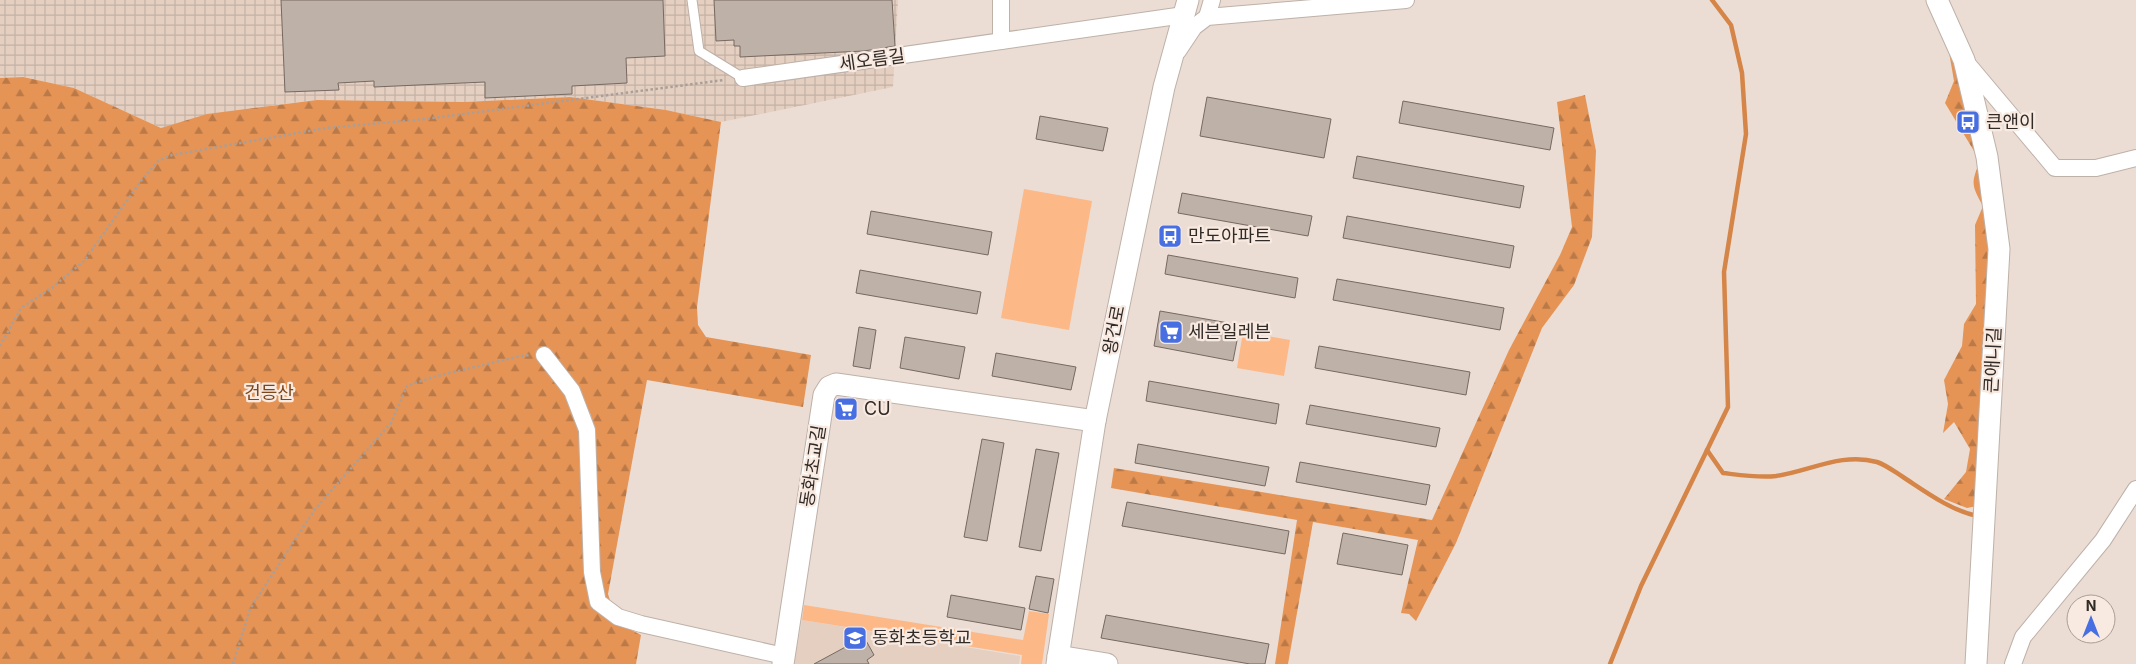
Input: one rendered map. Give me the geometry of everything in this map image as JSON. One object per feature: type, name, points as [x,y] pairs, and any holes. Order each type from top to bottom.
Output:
[{"type":"street","points":[[1001,0],[1001,41]]},
{"type":"street","points":[[1207,17],[1212,0]]},
{"type":"street","points":[[1171,61],[1194,27],[1207,17],[1406,0]]},
{"type":"street","name":"큰애니길","points":[[1937,0],[1964,60],[1987,157],[1999,249],[1976,664]]},
{"type":"street","name":"세오름길","points":[[743,78],[1001,41],[1186,8]]},
{"type":"street","name":"왕건로","points":[[1057,660],[1095,421],[1171,61],[1186,8]]},
{"type":"street","name":"큰애니길","points":[[1964,60],[2055,168],[2096,168],[2136,158]]},
{"type":"street","points":[[544,355],[572,392],[587,430],[592,572],[598,602],[618,617],[783,660]]},
{"type":"street","name":"동화초교길","points":[[783,660],[824,395],[829,387],[836,384],[1095,421]]},
{"type":"street","points":[[2013,664],[2023,637],[2103,540],[2136,489]]},
{"type":"street","points":[[1057,660],[1107,664]]},
{"type":"lane","points":[[692,0],[699,51],[743,78]]},
{"type":"path","points":[[0,346],[21,308],[53,287],[84,261],[141,181],[158,162],[172,155],[326,128],[425,119],[743,78]]},
{"type":"path","points":[[233,664],[250,609],[315,509],[391,423],[407,386],[433,377],[521,356],[544,355]]},
{"type":"shaded area","points":[[0,0],[898,0],[893,87],[721,122],[666,110],[570,97],[465,102],[317,100],[275,105],[161,128],[74,88],[23,77],[0,78]]},
{"type":"shaded area","points":[[1024,189],[1092,201],[1069,330],[1001,318]]},
{"type":"shaded area","points":[[1243,332],[1290,340],[1284,376],[1237,368]]},
{"type":"shaded area","points":[[804,605],[1023,640],[1029,611],[1049,614],[1042,664],[1021,664],[1022,655],[802,620]]},
{"type":"shaded area","name":"동화초등학교","points":[[802,620],[1020,656],[1019,664],[794,664]]},
{"type":"green space","points":[[1940,0],[1991,191],[1977,506],[1967,508],[1944,499],[1966,472],[1970,449],[1954,422],[1943,433],[1948,404],[1944,380],[1962,346],[1964,324],[1976,304],[1975,225],[1983,206],[1974,188],[1975,174],[1980,161],[1945,103],[1954,81]]},
{"type":"green space","name":"건등산","points":[[23,77],[74,88],[161,128],[207,114],[317,100],[465,102],[570,97],[666,110],[721,122],[697,307],[698,325],[706,337],[811,355],[803,407],[647,380],[608,594],[613,610],[602,599],[599,579],[596,475],[591,415],[576,388],[544,351],[536,353],[566,396],[580,426],[601,614],[641,635],[636,664],[0,664],[0,78]]},
{"type":"green space","points":[[1585,95],[1596,151],[1592,237],[1574,285],[1542,328],[1456,543],[1416,621],[1409,614],[1401,613],[1418,540],[1313,522],[1288,664],[1275,664],[1297,520],[1111,488],[1114,468],[1432,520],[1509,350],[1560,255],[1572,227],[1557,102]]},
{"type":"building","points":[[281,0],[663,0],[665,56],[626,58],[627,83],[572,86],[572,94],[485,98],[485,82],[374,87],[374,81],[338,83],[339,90],[285,92]]},
{"type":"building","points":[[714,0],[892,0],[895,46],[864,51],[740,57],[740,46],[734,46],[734,40],[716,41]]},
{"type":"building","points":[[1207,97],[1331,119],[1324,158],[1200,136]]},
{"type":"building","points":[[1403,101],[1554,128],[1550,150],[1399,123]]},
{"type":"building","points":[[1040,116],[1108,128],[1103,151],[1036,139]]},
{"type":"building","points":[[1357,156],[1524,186],[1520,208],[1353,178]]},
{"type":"building","points":[[1182,193],[1312,216],[1308,236],[1178,213]]},
{"type":"building","points":[[871,211],[992,232],[988,255],[867,234]]},
{"type":"building","points":[[1347,216],[1514,246],[1510,268],[1343,238]]},
{"type":"building","points":[[1168,255],[1298,278],[1295,298],[1165,274]]},
{"type":"building","points":[[860,270],[981,292],[977,314],[856,293]]},
{"type":"building","points":[[1337,279],[1504,308],[1500,330],[1333,300]]},
{"type":"building","points":[[1160,311],[1240,325],[1233,361],[1154,346]]},
{"type":"building","points":[[859,327],[876,330],[870,369],[853,366]]},
{"type":"building","points":[[905,337],[965,347],[959,379],[900,368]]},
{"type":"building","points":[[1319,346],[1470,372],[1466,395],[1315,368]]},
{"type":"building","points":[[996,353],[1076,367],[1071,390],[992,376]]},
{"type":"building","points":[[1149,381],[1279,404],[1276,424],[1146,401]]},
{"type":"building","points":[[1310,405],[1440,428],[1436,447],[1306,424]]},
{"type":"building","points":[[982,439],[1004,443],[987,541],[964,537]]},
{"type":"building","points":[[1138,444],[1269,467],[1265,486],[1135,463]]},
{"type":"building","points":[[1036,449],[1059,453],[1041,551],[1019,547]]},
{"type":"building","points":[[1300,462],[1430,485],[1426,505],[1296,482]]},
{"type":"building","points":[[1127,502],[1289,531],[1285,554],[1122,526]]},
{"type":"building","points":[[1343,533],[1408,545],[1402,575],[1337,564]]},
{"type":"building","points":[[1036,576],[1054,579],[1048,613],[1029,609]]},
{"type":"building","points":[[951,595],[1025,608],[1021,630],[947,617]]},
{"type":"building","points":[[1106,615],[1269,644],[1265,664],[1250,664],[1101,638]]},
{"type":"building","points":[[864,637],[874,655],[867,660],[869,664],[814,664]]},
{"type":"waterway","points":[[1610,664],[1641,586],[1728,407],[1724,272],[1746,134],[1742,73],[1731,25],[1712,0]]},
{"type":"waterway","points":[[1707,450],[1723,473],[1763,477],[1789,474],[1826,463],[1851,459],[1877,462],[1948,505],[1977,516]]},
{"type":"place","name":"큰앤이","points":[[1968,122]]},
{"type":"place","name":"만도아파트","points":[[1170,236]]},
{"type":"place","name":"세븐일레븐","points":[[1171,332]]},
{"type":"place","name":"CU","points":[[846,409]]},
{"type":"place","name":"동화초등학교","points":[[855,638]]}]
